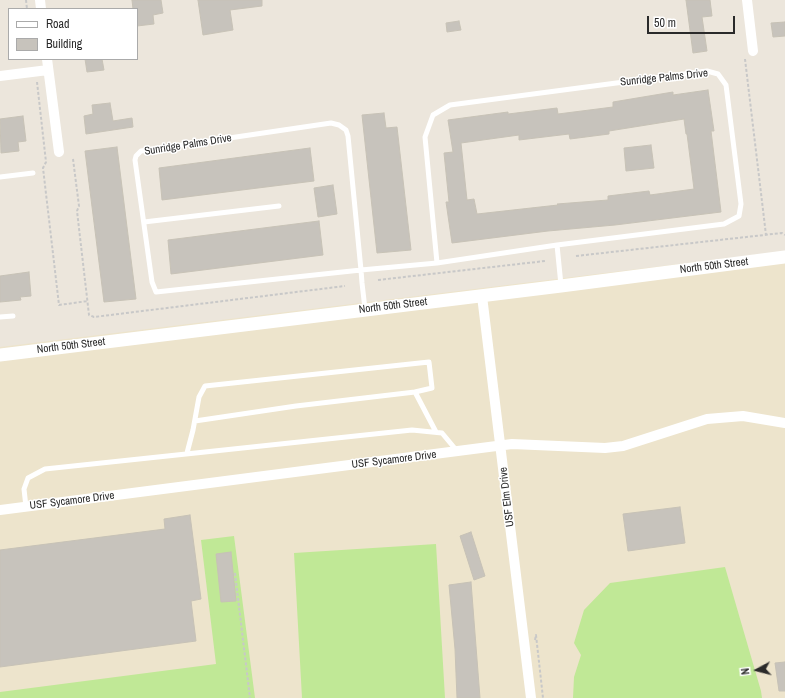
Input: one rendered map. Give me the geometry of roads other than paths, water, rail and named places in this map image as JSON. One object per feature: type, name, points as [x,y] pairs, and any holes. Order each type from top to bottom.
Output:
[{"type":"street","points":[[747,0],[749,53]]},
{"type":"street","points":[[47,60],[59,152]]},
{"type":"street","points":[[0,76],[48,70]]},
{"type":"street","name":"North 50th Street","points":[[0,355],[785,257]]},
{"type":"street","name":"USF Elm Drive","points":[[482,296],[531,698]]},
{"type":"street","name":"USF Sycamore Drive","points":[[0,510],[512,444],[605,448],[622,446],[707,419],[743,416],[785,423]]},
{"type":"lane","name":"Sunridge Palms Drive","points":[[361,270],[348,136],[346,130],[339,125],[331,123],[141,150],[136,156],[135,160],[152,282],[156,292],[437,263],[557,245],[724,224],[739,216],[741,204],[726,85],[718,74],[707,71],[450,105],[434,115],[424,137],[437,263]]},
{"type":"lane","points":[[0,177],[34,173]]},
{"type":"lane","points":[[144,222],[279,206]]},
{"type":"lane","points":[[557,245],[561,286]]},
{"type":"lane","points":[[361,270],[365,309]]},
{"type":"lane","points":[[0,317],[13,316]]},
{"type":"lane","points":[[187,454],[199,398],[205,386],[429,362],[432,388],[415,392],[296,406],[195,421]]},
{"type":"lane","points":[[415,392],[436,432]]},
{"type":"lane","points":[[26,507],[24,489],[28,478],[45,469],[412,430],[442,433],[457,452]]}]
